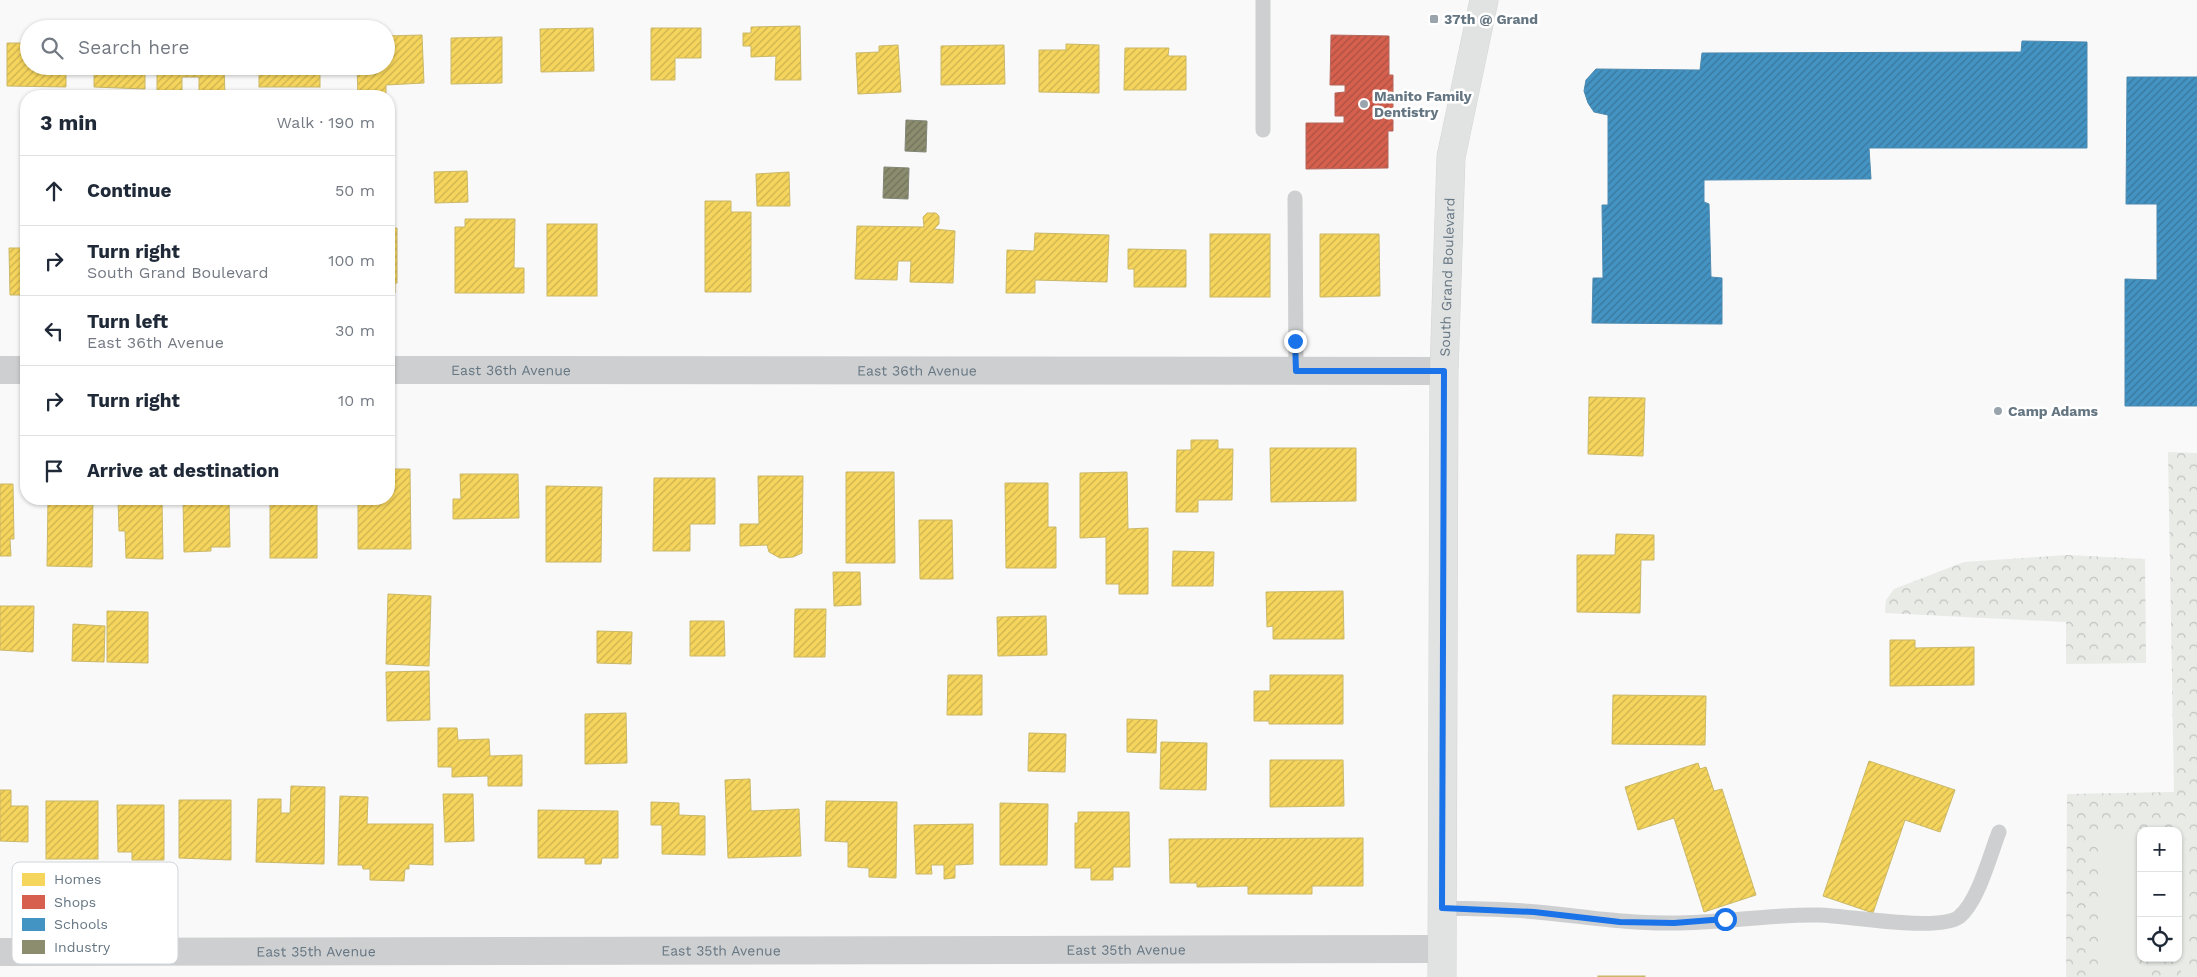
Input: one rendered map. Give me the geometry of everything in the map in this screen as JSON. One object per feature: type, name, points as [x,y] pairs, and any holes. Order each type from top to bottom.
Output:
[{"type":"main road","name":"South Grand Boulevard","points":[[1442,977],[1444,371],[1451,157],[1484,0]]},
{"type":"street","points":[[0,370],[20,370]]},
{"type":"street","name":"East 36th Avenue","points":[[395,370],[1444,371]]},
{"type":"street","name":"East 35th Avenue","points":[[178,953],[1442,949]]},
{"type":"lane","points":[[1263,0],[1263,130]]},
{"type":"lane","points":[[1295,198],[1296,371]]},
{"type":"lane","points":[[1442,908],[1534,912],[1620,922],[1656,923],[1820,915],[1916,923],[1942,922],[1958,917],[1973,900],[1999,832]]},
{"type":"green space","points":[[2168,452],[2197,453],[2197,977],[2066,977],[2067,794],[2174,792]]},
{"type":"green space","points":[[2067,555],[2145,559],[2146,663],[2066,664],[2066,622],[1885,613],[1886,600],[1894,589],[1964,562]]},
{"type":"green space","points":[[2179,816],[2185,816],[2187,977],[2181,977],[2182,827],[2179,827]]},
{"type":"green space","points":[[2100,831],[2137,831],[2137,962],[2139,962],[2139,977],[2101,977]]},
{"type":"building: Homes","points":[[800,26],[801,80],[775,80],[776,56],[751,57],[751,46],[743,46],[743,33],[751,33],[751,27]]},
{"type":"building: Homes","points":[[593,28],[594,71],[541,72],[540,29]]},
{"type":"building: Homes","points":[[651,28],[701,28],[701,58],[675,58],[675,80],[651,80]]},
{"type":"building: Homes","points":[[422,35],[424,83],[386,85],[386,90],[358,90],[357,75],[395,75],[395,36]]},
{"type":"building: Homes","points":[[502,37],[502,83],[451,84],[451,38]]},
{"type":"building: Homes","points":[[7,43],[20,43],[20,75],[66,75],[66,87],[7,86]]},
{"type":"building: Homes","points":[[1066,44],[1099,45],[1099,93],[1039,92],[1039,50],[1066,50]]},
{"type":"building: Homes","points":[[898,45],[901,92],[858,94],[856,53],[879,52],[879,46]]},
{"type":"building: Homes","points":[[1004,45],[1005,84],[941,85],[941,46]]},
{"type":"building: Homes","points":[[1125,48],[1169,48],[1168,56],[1186,56],[1186,90],[1124,90]]},
{"type":"building: Homes","points":[[94,75],[145,75],[145,89],[94,87]]},
{"type":"building: Homes","points":[[157,75],[224,75],[225,90],[199,90],[199,77],[182,77],[182,90],[157,90]]},
{"type":"building: Homes","points":[[259,75],[320,75],[320,87],[259,87]]},
{"type":"building: Homes","points":[[467,171],[468,202],[435,203],[434,172]]},
{"type":"building: Homes","points":[[789,172],[790,206],[757,206],[756,174]]},
{"type":"building: Homes","points":[[705,201],[731,201],[731,212],[751,212],[751,292],[705,292]]},
{"type":"building: Homes","points":[[927,213],[936,213],[939,216],[939,224],[934,229],[955,231],[953,283],[910,282],[911,261],[898,261],[897,280],[855,279],[857,226],[924,227],[923,217]]},
{"type":"building: Homes","points":[[465,219],[515,219],[514,268],[524,268],[524,293],[455,293],[455,227],[465,227]]},
{"type":"building: Homes","points":[[547,224],[597,224],[597,296],[547,296]]},
{"type":"building: Homes","points":[[395,228],[397,228],[397,283],[395,283]]},
{"type":"building: Homes","points":[[1035,233],[1109,235],[1107,282],[1035,280],[1035,293],[1006,293],[1007,250],[1034,251]]},
{"type":"building: Homes","points":[[1210,234],[1270,234],[1270,297],[1210,297]]},
{"type":"building: Homes","points":[[1320,234],[1379,234],[1380,296],[1320,297]]},
{"type":"building: Homes","points":[[9,248],[20,248],[20,295],[10,295]]},
{"type":"building: Homes","points":[[1128,249],[1186,250],[1186,287],[1134,287],[1134,269],[1128,269]]},
{"type":"building: Homes","points":[[1589,397],[1645,398],[1643,456],[1588,454]]},
{"type":"building: Homes","points":[[1191,440],[1218,440],[1218,449],[1233,449],[1232,500],[1198,500],[1198,512],[1176,512],[1177,450],[1191,450]]},
{"type":"building: Homes","points":[[1270,448],[1356,448],[1356,501],[1271,502]]},
{"type":"building: Homes","points":[[395,469],[410,469],[411,549],[358,549],[358,505],[395,505]]},
{"type":"building: Homes","points":[[846,472],[894,472],[895,563],[846,563]]},
{"type":"building: Homes","points":[[1127,472],[1128,529],[1148,528],[1148,594],[1119,594],[1119,584],[1106,584],[1106,537],[1080,538],[1080,473]]},
{"type":"building: Homes","points":[[460,474],[518,474],[519,518],[453,519],[453,499],[461,499]]},
{"type":"building: Homes","points":[[758,476],[803,476],[802,553],[793,557],[780,558],[769,552],[767,545],[740,546],[740,524],[759,524]]},
{"type":"building: Homes","points":[[654,478],[715,478],[715,524],[690,524],[690,551],[653,551]]},
{"type":"building: Homes","points":[[1005,483],[1048,483],[1048,527],[1056,527],[1056,568],[1006,568]]},
{"type":"building: Homes","points":[[0,484],[13,484],[14,539],[10,539],[11,556],[0,556]]},
{"type":"building: Homes","points":[[546,486],[602,487],[601,562],[546,562]]},
{"type":"building: Homes","points":[[48,505],[93,505],[92,567],[47,566]]},
{"type":"building: Homes","points":[[118,505],[162,505],[163,559],[126,558],[125,531],[119,531]]},
{"type":"building: Homes","points":[[183,505],[229,505],[230,547],[211,547],[211,551],[184,552]]},
{"type":"building: Homes","points":[[270,505],[317,505],[317,558],[270,558]]},
{"type":"building: Homes","points":[[919,520],[952,520],[953,579],[920,579]]},
{"type":"building: Homes","points":[[1616,534],[1654,535],[1654,560],[1641,560],[1640,613],[1577,612],[1577,555],[1615,555]]},
{"type":"building: Homes","points":[[1173,551],[1214,552],[1213,586],[1172,586]]},
{"type":"building: Homes","points":[[833,572],[860,572],[861,605],[834,606]]},
{"type":"building: Homes","points":[[1343,591],[1344,639],[1273,639],[1273,626],[1267,627],[1266,592]]},
{"type":"building: Homes","points":[[388,594],[431,596],[429,666],[386,664]]},
{"type":"building: Homes","points":[[0,606],[34,606],[33,652],[0,650]]},
{"type":"building: Homes","points":[[795,609],[826,609],[825,657],[794,657]]},
{"type":"building: Homes","points":[[107,611],[148,612],[148,663],[107,662]]},
{"type":"building: Homes","points":[[1046,616],[1047,655],[998,656],[997,617]]},
{"type":"building: Homes","points":[[690,621],[724,621],[725,656],[690,656]]},
{"type":"building: Homes","points":[[73,624],[105,626],[104,662],[72,661]]},
{"type":"building: Homes","points":[[597,631],[632,632],[631,664],[597,663]]},
{"type":"building: Homes","points":[[1890,640],[1915,640],[1915,648],[1974,647],[1974,685],[1890,686]]},
{"type":"building: Homes","points":[[429,671],[430,720],[387,721],[386,672]]},
{"type":"building: Homes","points":[[948,675],[982,675],[982,715],[947,715]]},
{"type":"building: Homes","points":[[1270,675],[1343,675],[1343,724],[1269,724],[1269,721],[1254,721],[1254,691],[1270,691]]},
{"type":"building: Homes","points":[[1613,695],[1706,696],[1705,745],[1612,744]]},
{"type":"building: Homes","points":[[626,713],[627,763],[585,764],[585,714]]},
{"type":"building: Homes","points":[[1127,719],[1157,720],[1156,753],[1127,752]]},
{"type":"building: Homes","points":[[438,728],[457,728],[458,740],[489,739],[490,756],[522,755],[522,786],[488,786],[488,776],[452,777],[452,767],[438,767]]},
{"type":"building: Homes","points":[[1029,733],[1066,734],[1065,772],[1028,771]]},
{"type":"building: Homes","points":[[1161,742],[1207,743],[1206,790],[1160,789]]},
{"type":"building: Homes","points":[[1270,760],[1343,760],[1344,806],[1270,807]]},
{"type":"building: Homes","points":[[1869,761],[1955,790],[1940,832],[1905,820],[1873,913],[1823,896]]},
{"type":"building: Homes","points":[[1698,763],[1700,769],[1706,767],[1714,791],[1722,789],[1756,895],[1704,912],[1674,818],[1638,830],[1625,787]]},
{"type":"building: Homes","points":[[750,779],[751,811],[799,809],[801,856],[728,858],[725,780]]},
{"type":"building: Homes","points":[[291,786],[325,787],[324,864],[256,862],[258,799],[281,799],[281,813],[290,813]]},
{"type":"building: Homes","points":[[0,790],[11,790],[11,806],[28,806],[28,842],[0,841]]},
{"type":"building: Homes","points":[[443,794],[473,794],[474,841],[445,842]]},
{"type":"building: Homes","points":[[340,796],[368,797],[367,824],[433,824],[433,865],[409,864],[409,869],[405,869],[404,881],[370,880],[370,869],[363,869],[362,865],[338,865]]},
{"type":"building: Homes","points":[[179,800],[231,800],[231,860],[179,858]]},
{"type":"building: Homes","points":[[46,801],[98,801],[98,859],[46,859]]},
{"type":"building: Homes","points":[[826,801],[897,802],[896,878],[869,877],[869,868],[848,867],[848,842],[825,841]]},
{"type":"building: Homes","points":[[651,802],[679,803],[679,815],[705,816],[705,855],[662,854],[662,825],[651,825]]},
{"type":"building: Homes","points":[[1000,803],[1048,804],[1047,865],[1000,865]]},
{"type":"building: Homes","points":[[117,805],[164,805],[164,860],[132,860],[132,852],[118,852]]},
{"type":"building: Homes","points":[[538,810],[618,811],[618,858],[602,858],[601,864],[585,864],[585,858],[538,858]]},
{"type":"building: Homes","points":[[1078,812],[1129,812],[1130,867],[1113,867],[1113,880],[1091,880],[1091,868],[1075,868],[1075,823],[1078,823]]},
{"type":"building: Homes","points":[[973,824],[973,864],[955,865],[955,878],[944,879],[944,865],[931,865],[932,874],[916,874],[914,825]]},
{"type":"building: Homes","points":[[1363,838],[1363,886],[1312,886],[1312,894],[1248,894],[1248,886],[1197,887],[1197,883],[1170,883],[1169,839]]},
{"type":"building: Homes","points":[[1645,976],[1645,977],[1598,977]]},
{"type":"building: Shops","name":"Manito Family Dentistry","points":[[1331,35],[1389,36],[1389,75],[1393,75],[1393,131],[1388,131],[1388,168],[1306,169],[1306,123],[1344,123],[1344,116],[1335,116],[1335,93],[1345,92],[1345,85],[1330,85]]},
{"type":"building: Schools","points":[[2022,41],[2087,42],[2087,148],[1869,148],[1871,179],[1704,180],[1704,202],[1709,204],[1711,277],[1722,278],[1722,324],[1592,323],[1593,278],[1603,278],[1602,205],[1608,205],[1608,115],[1594,112],[1588,103],[1584,91],[1586,80],[1596,69],[1700,70],[1702,53],[2021,52]]},
{"type":"building: Schools","points":[[2127,77],[2197,77],[2197,406],[2125,406],[2125,279],[2157,280],[2157,204],[2126,204]]},
{"type":"building: Industry","points":[[906,120],[927,121],[926,152],[905,151]]},
{"type":"building: Industry","points":[[884,167],[909,168],[908,199],[883,198]]},
{"type":"place","name":"37th @ Grand","points":[[1434,19]]},
{"type":"place","name":"Manito Family Dentistry","points":[[1364,104]]},
{"type":"place","name":"Camp Adams","points":[[1998,411]]},
{"type":"route","points":[[1295,341],[1296,371],[1444,371],[1442,908],[1534,912],[1620,922],[1674,923],[1725,919]]}]
